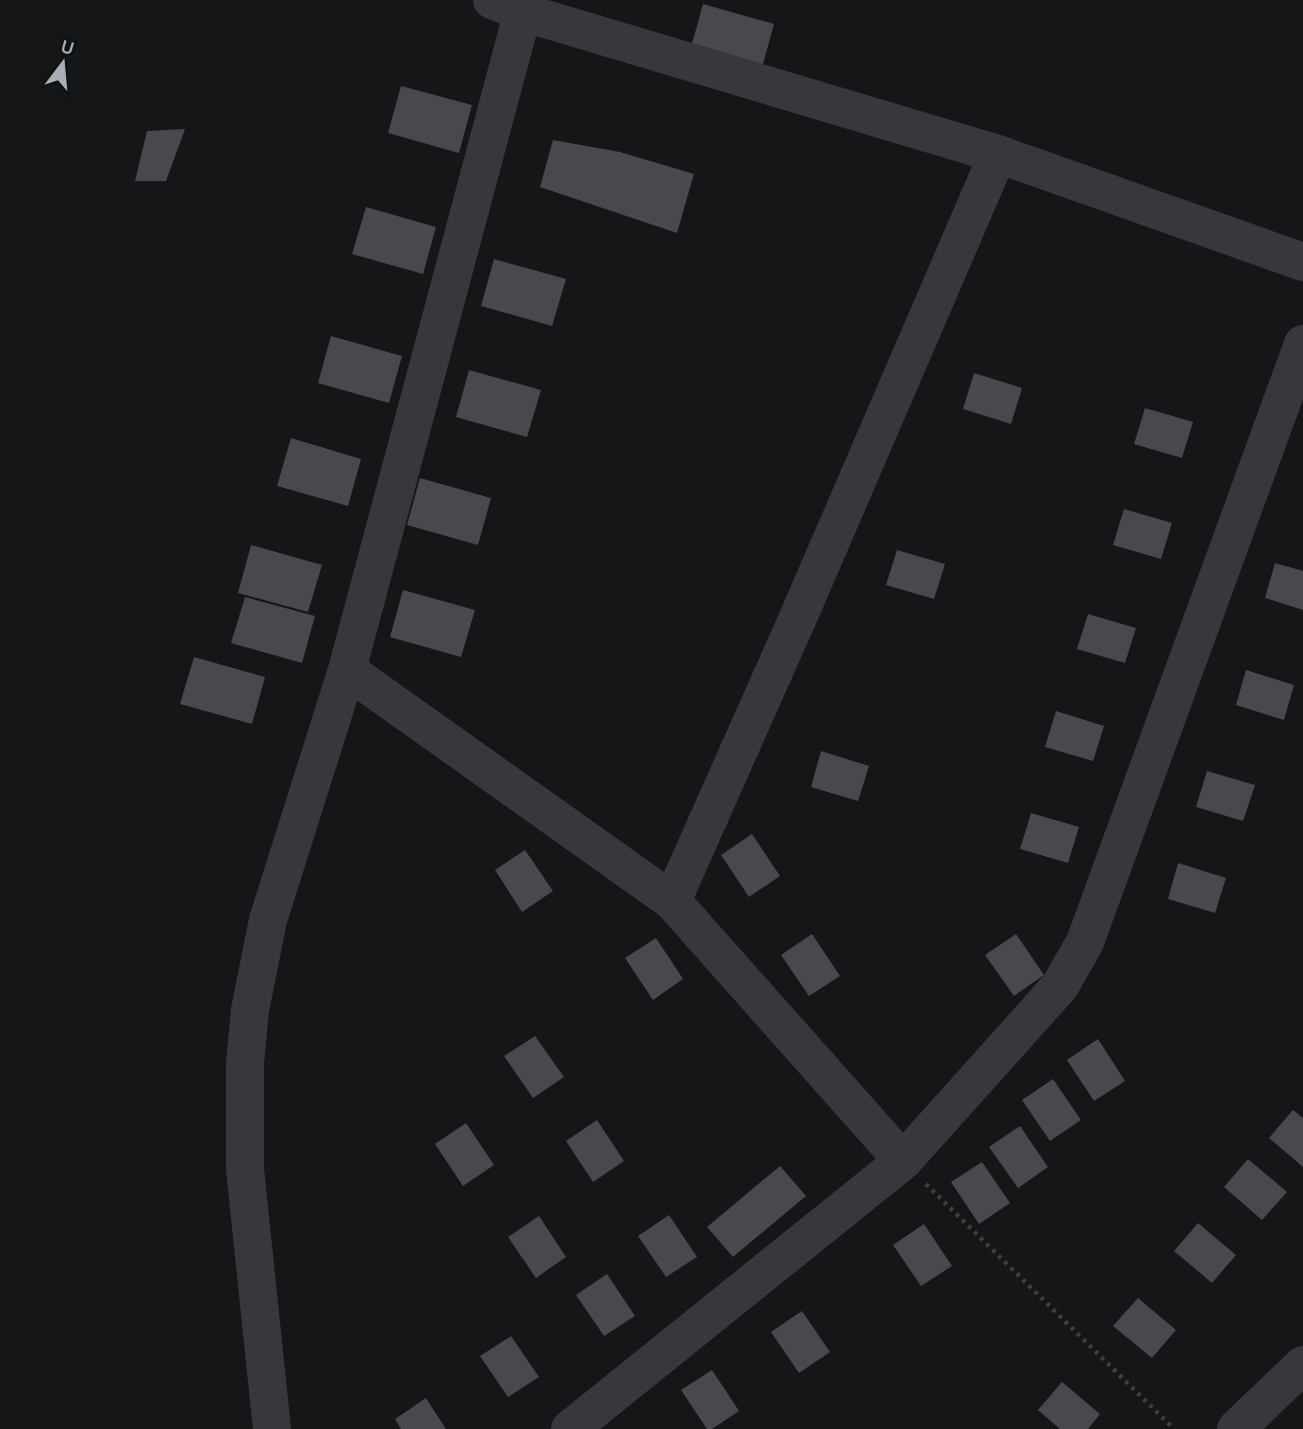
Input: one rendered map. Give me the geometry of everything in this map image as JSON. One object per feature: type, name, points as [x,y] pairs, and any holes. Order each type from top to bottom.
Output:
[{"type":"street","points":[[272,1429],[245,1169],[246,1050],[250,1010],[268,920],[347,670],[514,4],[998,154],[1303,262]]},
{"type":"street","points":[[672,901],[800,613],[998,154]]},
{"type":"street","points":[[569,1429],[903,1161],[1060,986],[1085,942],[1303,344]]},
{"type":"street","points":[[347,670],[672,901],[903,1161]]},
{"type":"street","points":[[1236,1429],[1303,1365]]},
{"type":"path","points":[[903,1161],[1174,1429]]},
{"type":"building","points":[[703,4],[774,24],[761,71],[690,51]]},
{"type":"building","points":[[401,86],[472,105],[459,153],[388,133]]},
{"type":"building","points":[[185,129],[166,181],[135,181],[147,131]]},
{"type":"building","points":[[553,140],[620,152],[694,174],[677,233],[540,187]]},
{"type":"building","points":[[366,207],[436,227],[423,274],[352,254]]},
{"type":"building","points":[[494,259],[566,279],[552,326],[481,306]]},
{"type":"building","points":[[331,336],[402,356],[389,403],[318,383]]},
{"type":"building","points":[[469,370],[541,390],[527,437],[456,417]]},
{"type":"building","points":[[974,373],[1022,388],[1011,424],[963,409]]},
{"type":"building","points":[[1145,408],[1193,422],[1182,458],[1134,444]]},
{"type":"building","points":[[291,438],[361,459],[348,506],[277,486]]},
{"type":"building","points":[[420,478],[491,498],[478,545],[407,525]]},
{"type":"building","points":[[1124,509],[1172,523],[1161,559],[1113,545]]},
{"type":"building","points":[[251,545],[322,565],[308,612],[238,593]]},
{"type":"building","points":[[897,550],[945,564],[934,599],[886,585]]},
{"type":"building","points":[[1275,563],[1303,571],[1303,610],[1265,598]]},
{"type":"building","points":[[403,590],[475,610],[461,657],[390,637]]},
{"type":"building","points":[[245,597],[315,616],[302,663],[231,643]]},
{"type":"building","points":[[1088,614],[1136,628],[1125,663],[1077,649]]},
{"type":"building","points":[[194,657],[265,677],[252,724],[180,704]]},
{"type":"building","points":[[1246,670],[1294,685],[1284,720],[1236,705]]},
{"type":"building","points":[[1056,711],[1104,726],[1093,761],[1045,747]]},
{"type":"building","points":[[821,751],[869,766],[858,801],[811,787]]},
{"type":"building","points":[[1207,771],[1255,785],[1243,821],[1196,807]]},
{"type":"building","points":[[1031,813],[1079,827],[1068,863],[1020,849]]},
{"type":"building","points":[[752,834],[780,876],[749,897],[721,855]]},
{"type":"building","points":[[525,850],[553,891],[522,912],[495,870]]},
{"type":"building","points":[[1178,863],[1226,878],[1215,913],[1168,899]]},
{"type":"building","points":[[812,934],[840,976],[809,996],[781,955]]},
{"type":"building","points":[[1016,934],[1044,975],[1014,996],[985,955]]},
{"type":"building","points":[[656,938],[683,979],[653,1000],[625,958]]},
{"type":"building","points":[[535,1036],[564,1077],[533,1098],[504,1056]]},
{"type":"building","points":[[1098,1039],[1125,1081],[1094,1101],[1067,1060]]},
{"type":"building","points":[[1053,1079],[1081,1120],[1050,1141],[1022,1100]]},
{"type":"building","points":[[1293,1110],[1303,1118],[1303,1167],[1269,1138]]},
{"type":"building","points":[[597,1120],[624,1161],[593,1182],[566,1141]]},
{"type":"building","points":[[466,1123],[494,1165],[463,1186],[435,1144]]},
{"type":"building","points":[[1020,1126],[1048,1167],[1018,1188],[989,1147]]},
{"type":"building","points":[[1248,1159],[1287,1192],[1262,1220],[1224,1187]]},
{"type":"building","points":[[982,1162],[1010,1203],[979,1224],[951,1182]]},
{"type":"building","points":[[780,1166],[806,1196],[733,1257],[707,1227]]},
{"type":"building","points":[[669,1215],[697,1257],[666,1277],[638,1236]]},
{"type":"building","points":[[539,1216],[566,1257],[536,1278],[508,1237]]},
{"type":"building","points":[[1198,1223],[1236,1255],[1212,1283],[1174,1251]]},
{"type":"building","points":[[924,1224],[952,1266],[921,1286],[893,1245]]},
{"type":"building","points":[[607,1274],[635,1316],[604,1336],[576,1295]]},
{"type":"building","points":[[1138,1298],[1176,1330],[1152,1358],[1113,1326]]},
{"type":"building","points":[[802,1311],[830,1352],[799,1373],[771,1332]]},
{"type":"building","points":[[511,1336],[539,1377],[508,1397],[480,1356]]},
{"type":"building","points":[[712,1370],[739,1411],[712,1429],[707,1429],[681,1390]]},
{"type":"building","points":[[1062,1382],[1100,1414],[1088,1429],[1060,1429],[1038,1410]]},
{"type":"building","points":[[426,1398],[446,1429],[401,1429],[395,1419]]}]
